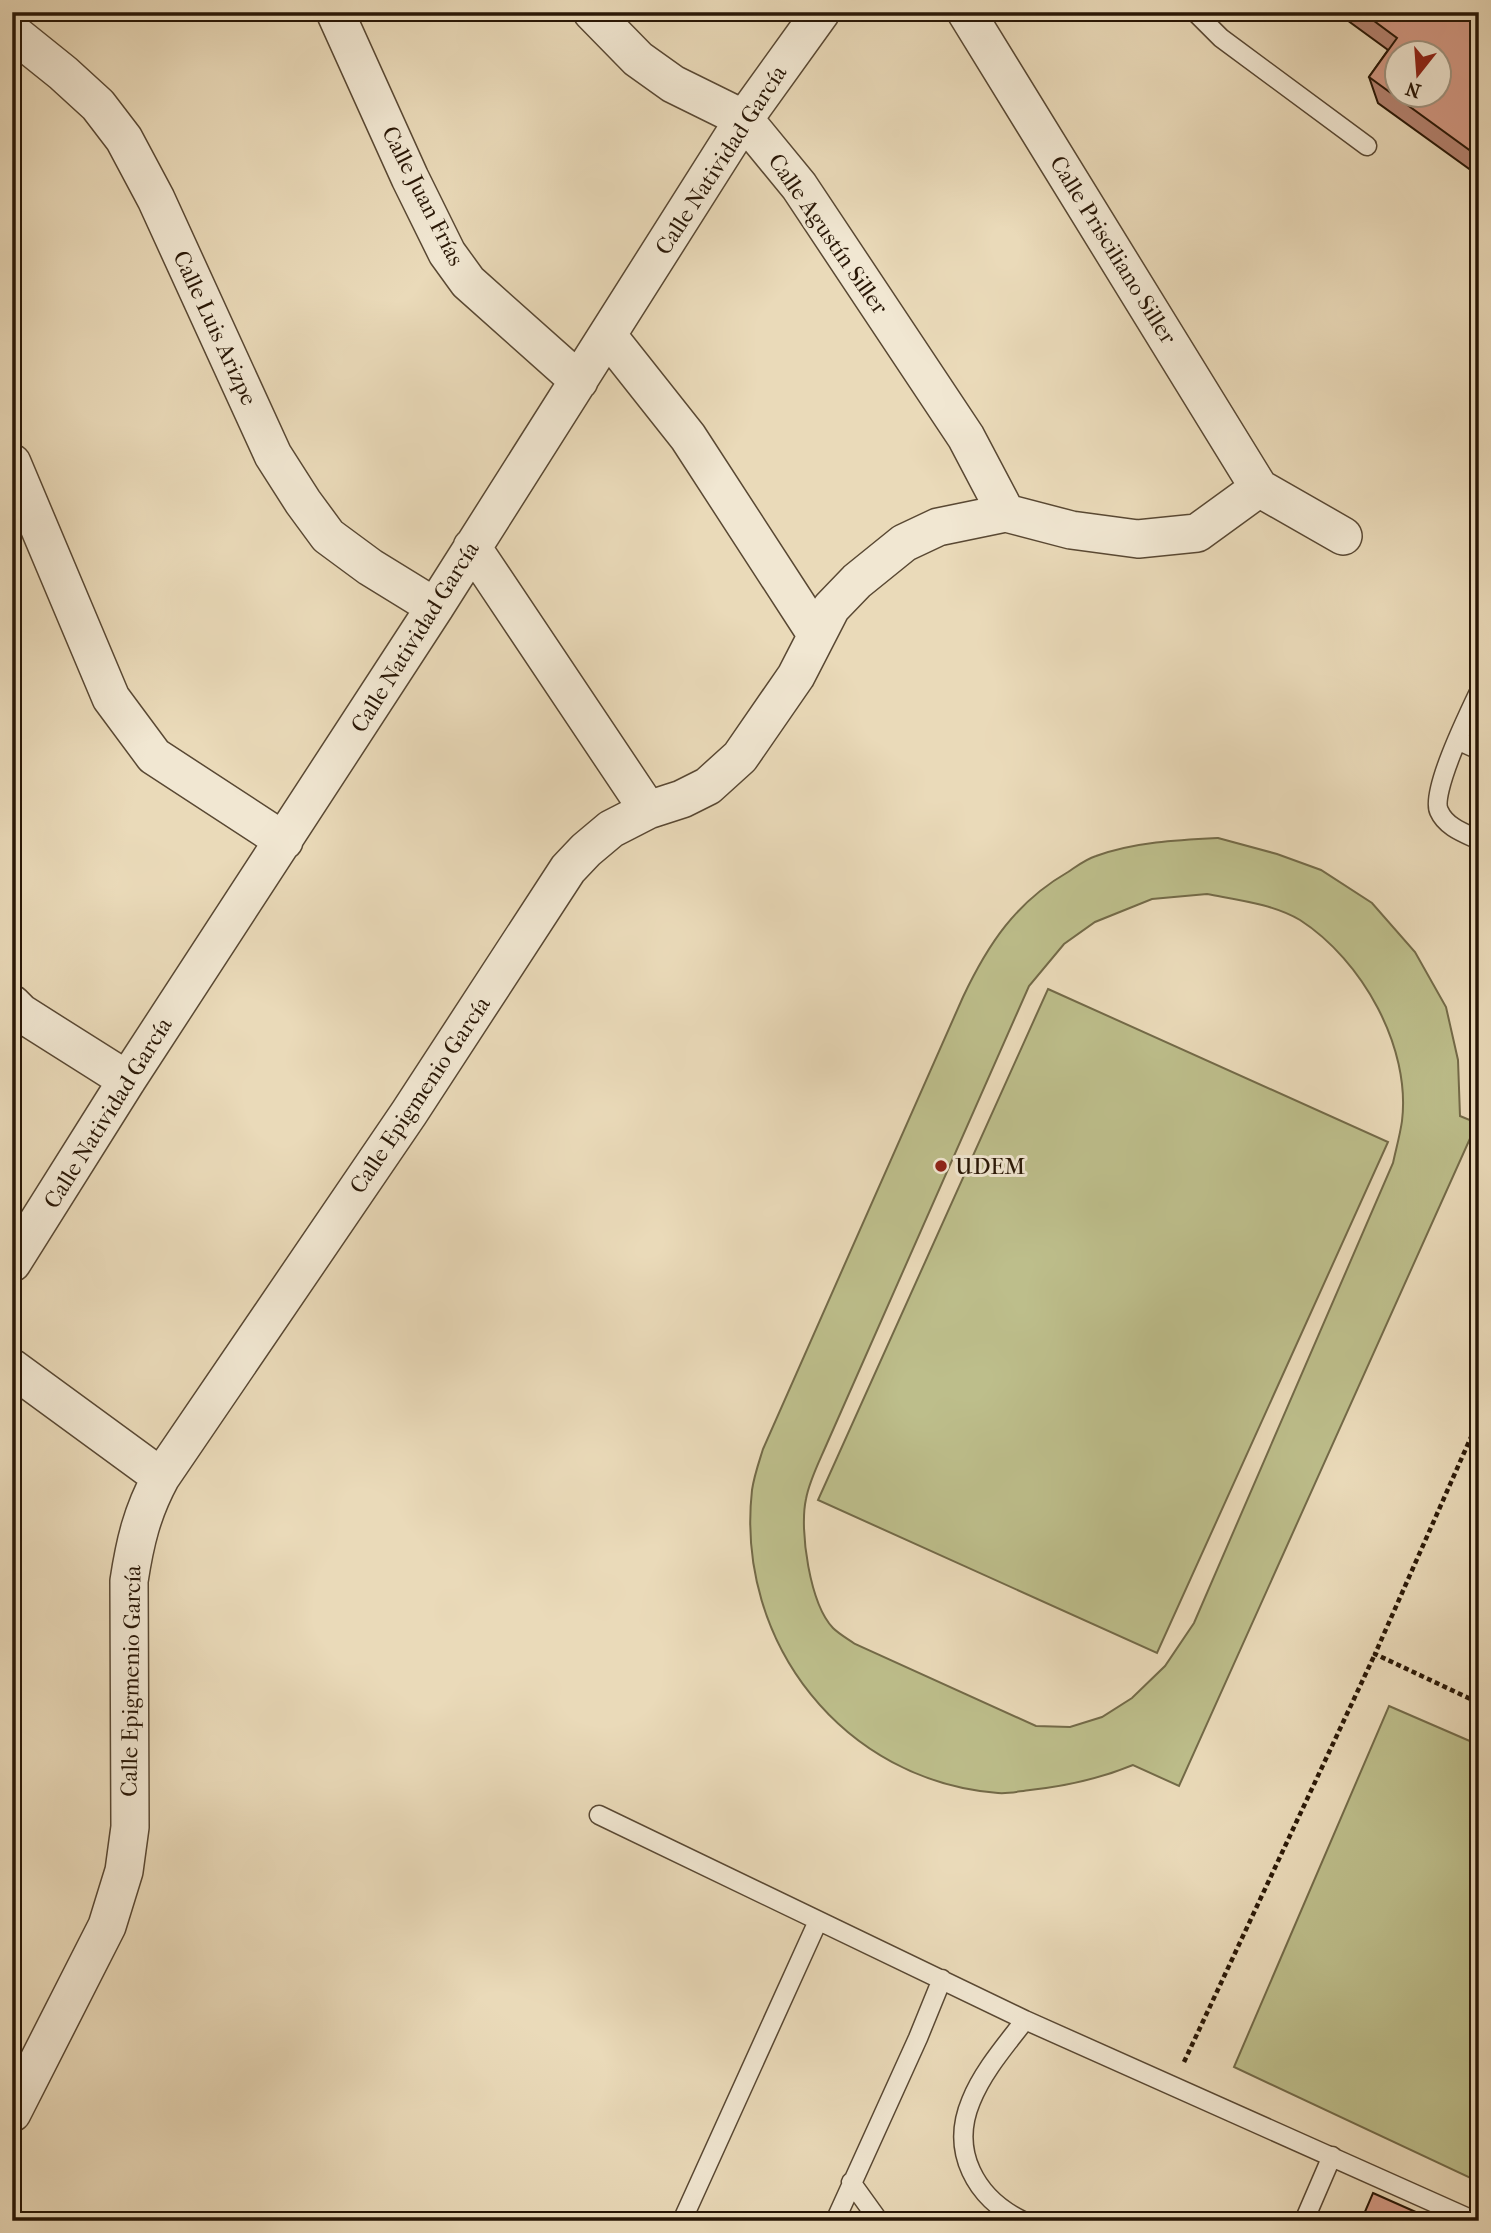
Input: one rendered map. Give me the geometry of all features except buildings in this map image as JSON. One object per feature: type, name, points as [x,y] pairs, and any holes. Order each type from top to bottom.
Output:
[{"type":"street","points":[[12,31],[26,12]]},
{"type":"street","name":"Calle Juan Frías","points":[[335,12],[447,253],[468,282],[579,382]]},
{"type":"street","name":"Calle Agustín Siller","points":[[592,12],[638,59],[673,84],[744,119],[799,186],[944,402],[966,437],[1006,513]]},
{"type":"street","name":"Calle Natividad García","points":[[12,1263],[127,1080],[579,382],[744,119],[821,12]]},
{"type":"street","name":"Calle Prisciliano Siller","points":[[966,12],[1259,488]]},
{"type":"street","name":"Calle Luis Arizpe","points":[[12,31],[63,72],[97,105],[124,139],[156,199],[273,456],[303,502],[328,536],[370,567],[435,607]]},
{"type":"street","points":[[608,336],[688,437],[816,635]]},
{"type":"street","points":[[12,463],[111,698],[154,756],[284,841]]},
{"type":"street","points":[[1259,488],[1343,536]]},
{"type":"street","name":"Calle Epigmenio García","points":[[12,2113],[107,1926],[124,1871],[130,1827],[129,1581],[135,1543],[147,1503],[161,1477],[410,1113],[568,869],[611,829],[648,810],[682,799],[708,786],[740,757],[796,676],[831,608],[857,581],[904,543],[937,527],[1006,513],[1070,530],[1138,539],[1197,533],[1259,488]]},
{"type":"street","points":[[471,547],[648,810]]},
{"type":"street","points":[[12,1004],[21,1013],[127,1080]]},
{"type":"street","points":[[12,1368],[161,1477]]},
{"type":"lane","points":[[1195,12],[1221,38],[1367,146]]},
{"type":"lane","points":[[1479,692],[1457,740],[1438,793],[1437,809],[1457,830],[1479,840]]},
{"type":"lane","points":[[1457,740],[1479,750]]},
{"type":"lane","points":[[599,1815],[1025,2020],[1475,2221]]},
{"type":"lane","points":[[682,2221],[818,1921]]},
{"type":"lane","points":[[835,2221],[942,1979]]},
{"type":"lane","points":[[1023,2221],[982,2192],[967,2163],[962,2134],[971,2101],[990,2067],[1025,2020]]},
{"type":"lane","points":[[1304,2221],[1332,2156]]},
{"type":"lane","points":[[852,2182],[879,2221]]},
{"type":"path","points":[[1173,2086],[1375,1654],[1479,1419]]},
{"type":"path","points":[[1375,1654],[1479,1703]]},
{"type":"green space","points":[[1218,838],[1277,854],[1321,870],[1372,903],[1415,952],[1446,1007],[1458,1060],[1460,1116],[1477,1123],[1179,1786],[1133,1765],[1083,1781],[1010,1793],[943,1783],[892,1762],[848,1732],[811,1694],[782,1650],[762,1600],[751,1546],[752,1490],[755,1474],[763,1449],[963,997],[993,942],[1033,897],[1089,859],[1141,845]],"holes":[[[1207,894],[1267,906],[1300,920],[1323,937],[1362,982],[1378,1008],[1399,1064],[1403,1093],[1399,1137],[1393,1163],[1194,1623],[1165,1666],[1132,1698],[1102,1717],[1070,1727],[1036,1726],[855,1644],[833,1628],[818,1602],[808,1566],[804,1529],[807,1493],[1029,986],[1064,944],[1095,922],[1152,899]]]},
{"type":"green space","points":[[1048,989],[1388,1142],[1157,1653],[818,1500]]},
{"type":"green space","points":[[1389,1706],[1479,1745],[1479,2182],[1234,2067]]},
{"type":"place","name":"UDEM","points":[[941,1166]]}]
